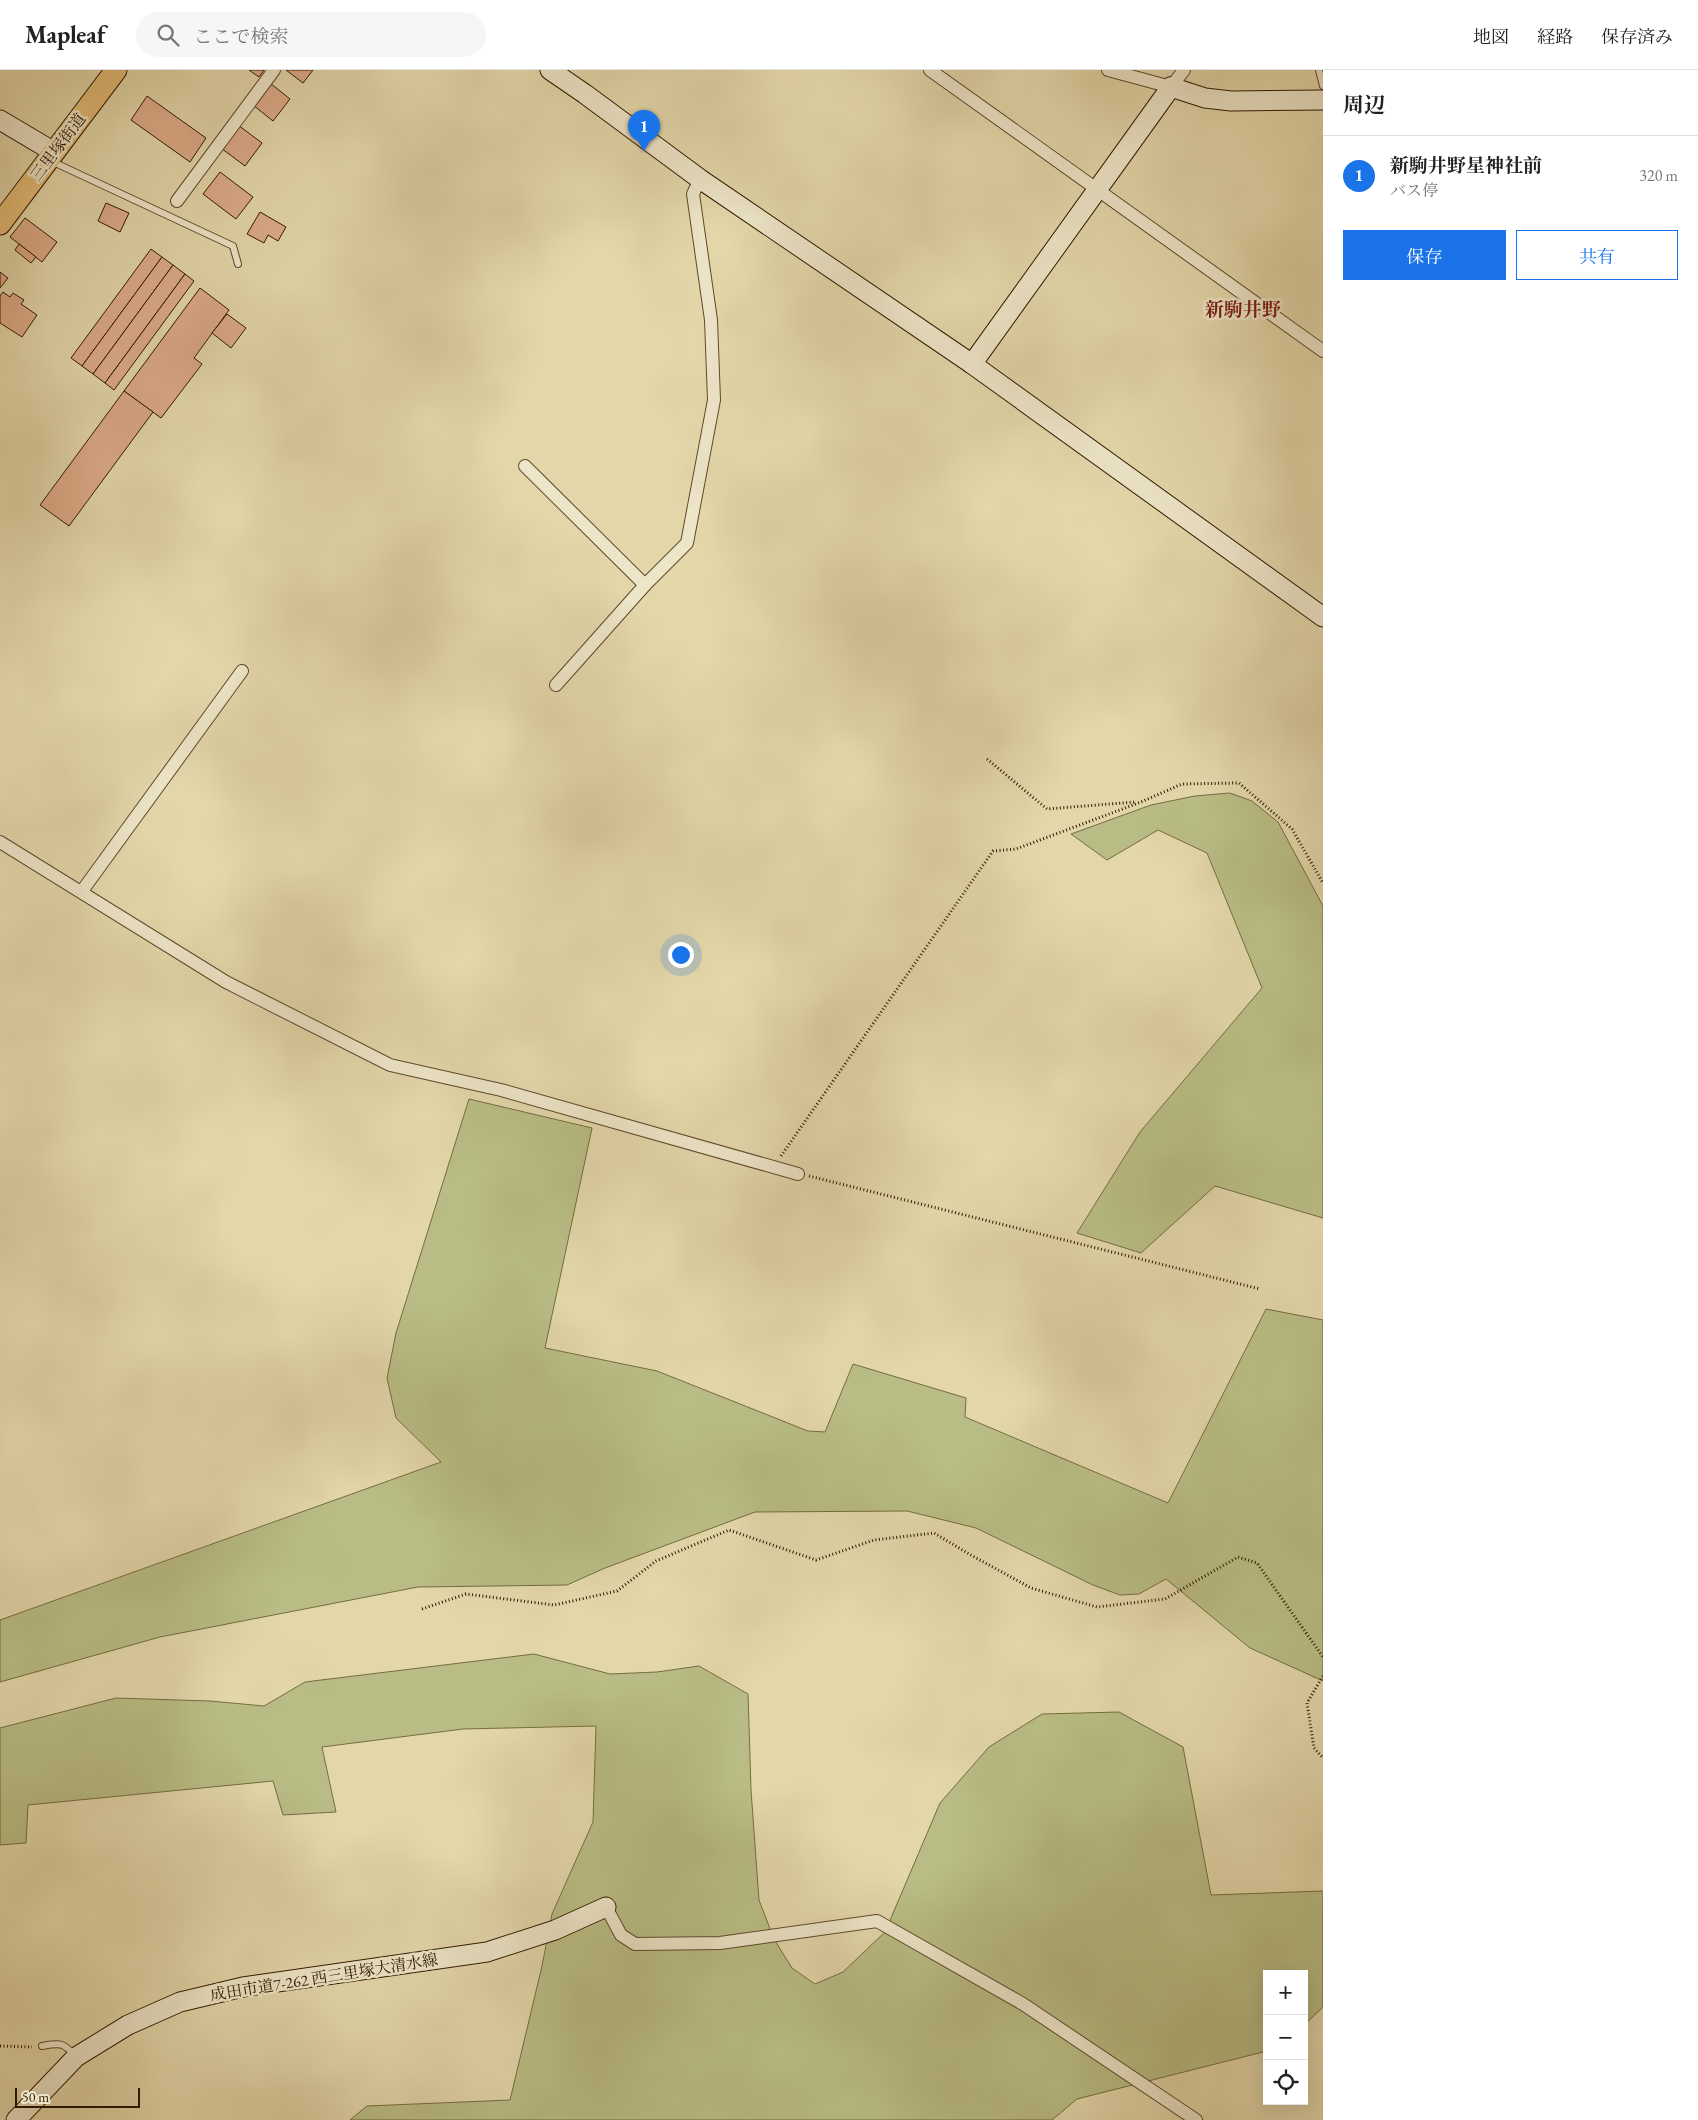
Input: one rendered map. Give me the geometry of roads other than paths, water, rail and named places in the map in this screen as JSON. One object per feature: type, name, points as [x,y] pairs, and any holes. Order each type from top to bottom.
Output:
[{"type":"main road","name":"三里塚街道","points":[[0,224],[116,70]]},
{"type":"street","points":[[177,201],[274,70]]},
{"type":"street","points":[[550,70],[700,179],[972,364],[1323,617]]},
{"type":"street","points":[[930,70],[1323,351]]},
{"type":"street","points":[[1108,70],[1205,98],[1231,101],[1323,100]]},
{"type":"street","points":[[972,364],[1184,70]]},
{"type":"street","points":[[0,120],[51,156]]},
{"type":"street","points":[[556,685],[645,585],[687,542],[714,400],[711,320],[693,194],[700,179]]},
{"type":"street","points":[[525,466],[645,585]]},
{"type":"street","points":[[82,891],[242,671]]},
{"type":"street","points":[[0,842],[82,891],[226,982],[390,1064],[501,1090],[798,1174]]},
{"type":"street","points":[[606,1907],[621,1935],[635,1944],[720,1943],[877,1921],[1023,2004],[1196,2120]]},
{"type":"street","name":"成田市道7-262 西三里塚大清水線","points":[[16,2120],[76,2057],[128,2025],[180,2002],[243,1987],[487,1952],[555,1930],[606,1907]]},
{"type":"lane","points":[[1319,70],[1323,86]]},
{"type":"lane","points":[[51,156],[233,246],[238,264]]},
{"type":"lane","points":[[42,2046],[60,2043],[66,2046],[76,2057]]},
{"type":"place","name":"新駒井野星神社前","points":[[644,151]]},
{"type":"district","name":"新駒井野","points":[[1243,309]]}]
